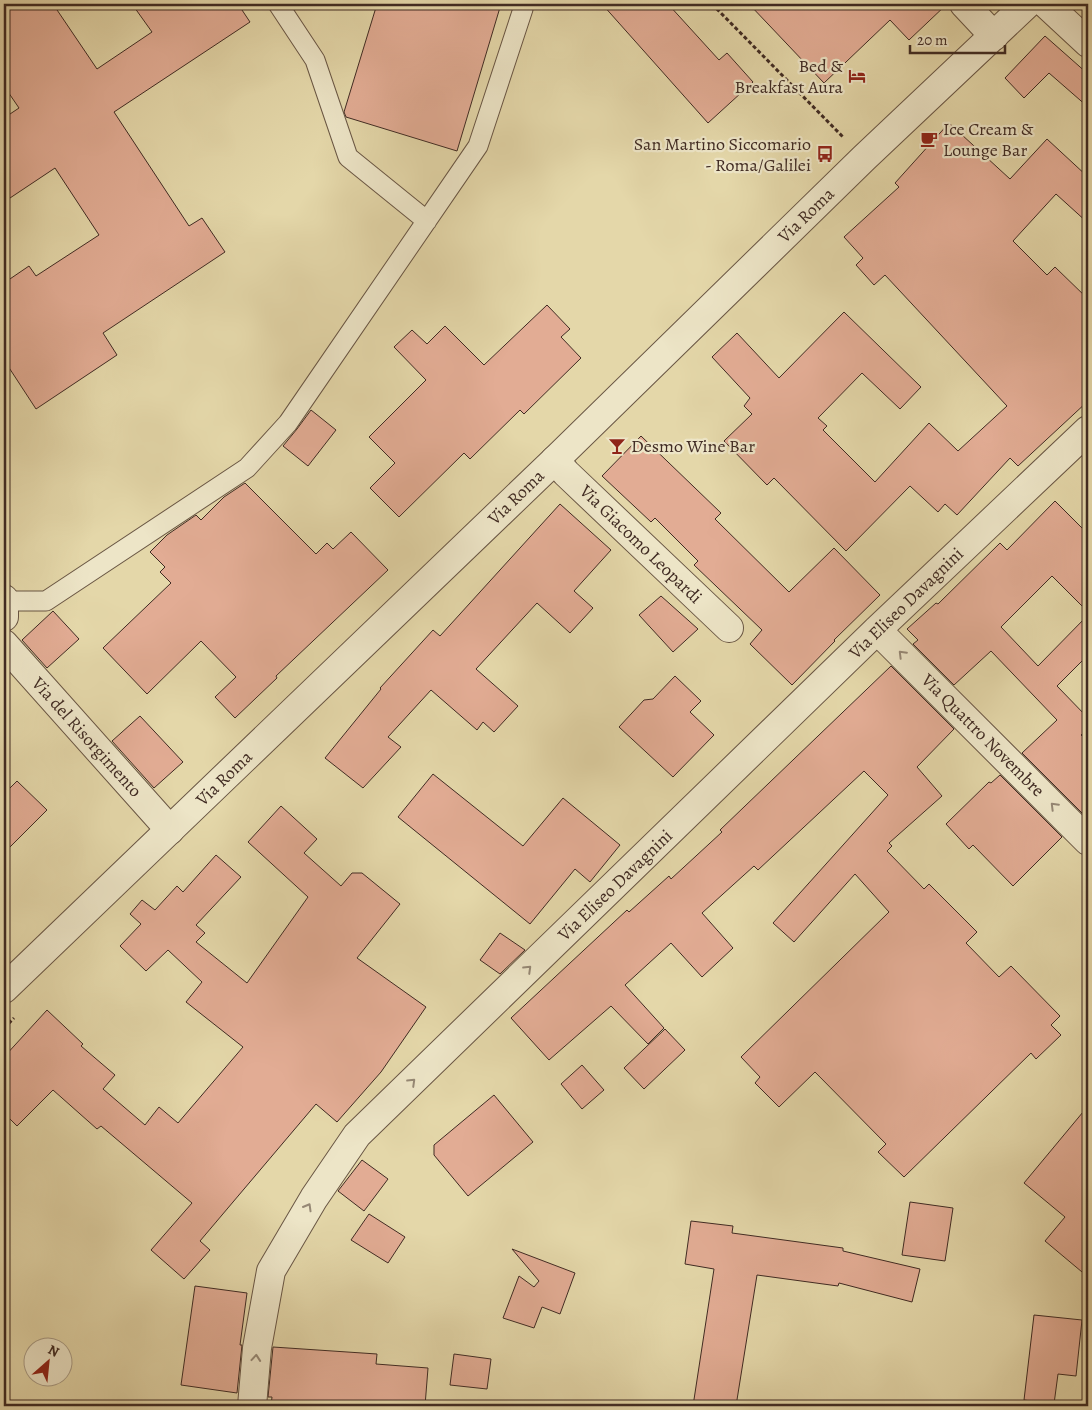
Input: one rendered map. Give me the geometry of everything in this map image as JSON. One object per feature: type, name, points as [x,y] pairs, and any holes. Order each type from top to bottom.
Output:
[{"type":"street","points":[[964,4],[994,36]]},
{"type":"street","name":"Via Roma","points":[[4,989],[555,460],[864,158],[1027,4]]},
{"type":"street","points":[[1046,4],[1088,43]]},
{"type":"street","name":"Via Eliseo Davagnini","points":[[252,1406],[257,1348],[271,1271],[314,1198],[357,1135],[877,630],[1088,430]]},
{"type":"street","name":"Via Giacomo Leopardi","points":[[555,460],[566,473],[729,628]]},
{"type":"street","name":"Via Quattro Novembre","points":[[877,630],[1088,841]]},
{"type":"street","name":"Via del Risorgimento","points":[[4,644],[170,830]]},
{"type":"lane","points":[[278,4],[314,60],[348,157],[427,221]]},
{"type":"lane","points":[[4,606],[46,601],[247,468],[288,422],[478,146],[523,9]]},
{"type":"path","points":[[712,4],[864,158]]},
{"type":"building","points":[[4,4],[53,4],[97,69],[152,32],[132,4],[238,4],[250,22],[114,112],[189,226],[202,218],[225,252],[103,333],[117,355],[36,409],[4,360],[4,283],[29,266],[36,276],[99,235],[55,168],[4,202],[4,118],[19,108],[4,86]]},
{"type":"building","points":[[377,4],[501,4],[457,151],[346,117],[344,112]]},
{"type":"building","points":[[602,4],[668,4],[719,60],[727,53],[753,82],[708,123]]},
{"type":"building","points":[[749,4],[947,4],[909,40],[890,20],[824,83]]},
{"type":"building","points":[[1045,36],[1088,74],[1088,107],[1049,73],[1024,98],[1005,78]]},
{"type":"building","points":[[949,123],[1010,179],[1047,139],[1088,177],[1088,223],[1056,194],[1013,241],[1047,275],[1055,267],[1088,299],[1088,401],[1018,466],[1010,458],[957,515],[945,504],[938,512],[910,486],[846,551],[774,478],[767,485],[724,441],[752,414],[744,406],[750,398],[712,357],[737,333],[779,378],[844,312],[921,387],[900,409],[862,373],[818,418],[827,426],[823,430],[875,482],[929,423],[958,451],[1007,406],[885,275],[874,285],[856,265],[863,258],[844,237],[899,187],[895,183]]},
{"type":"building","points":[[547,305],[570,329],[561,337],[581,358],[524,414],[520,410],[470,459],[464,453],[399,517],[370,488],[395,463],[369,437],[426,380],[394,347],[412,330],[427,344],[445,326],[484,365]]},
{"type":"building","points":[[311,410],[336,430],[308,466],[283,446]]},
{"type":"building","points":[[641,436],[721,513],[715,519],[789,592],[834,548],[880,595],[792,685],[750,644],[762,630],[694,565],[698,561],[655,518],[651,522],[602,476]]},
{"type":"building","points":[[245,483],[316,554],[327,543],[333,549],[351,532],[388,570],[276,676],[277,678],[235,718],[215,697],[236,677],[201,641],[147,694],[103,648],[171,583],[160,572],[165,567],[150,552],[167,535],[196,515],[201,520],[224,497]]},
{"type":"building","points":[[1055,501],[1088,534],[1088,612],[1052,576],[1001,627],[1038,666],[1088,615],[1088,655],[1057,686],[1088,718],[1088,728],[1081,735],[1088,742],[1088,812],[1084,815],[1022,753],[1057,720],[991,651],[954,685],[913,644],[918,640],[907,629],[936,603],[938,604],[1000,543],[1007,550]]},
{"type":"building","points":[[560,504],[611,550],[574,591],[593,608],[570,633],[537,603],[476,669],[518,706],[494,732],[483,722],[477,730],[431,690],[388,737],[401,747],[363,788],[325,758],[380,688],[433,630],[440,636]]},
{"type":"building","points":[[661,596],[698,629],[673,652],[639,615]]},
{"type":"building","points":[[53,611],[79,639],[47,668],[22,640]]},
{"type":"building","points":[[891,666],[954,729],[917,767],[942,796],[889,843],[892,846],[887,851],[924,889],[929,884],[977,932],[966,943],[999,977],[1011,966],[1060,1016],[1051,1025],[1061,1035],[1036,1059],[1031,1053],[904,1177],[878,1152],[886,1144],[815,1072],[779,1107],[755,1083],[760,1077],[741,1057],[889,912],[855,874],[794,942],[773,923],[888,795],[864,771],[758,870],[754,866],[702,913],[733,948],[702,977],[671,943],[625,985],[664,1028],[648,1044],[611,1006],[549,1060],[511,1018],[627,910],[629,912],[669,876],[671,879],[722,832],[720,830]]},
{"type":"building","points":[[675,676],[701,701],[690,712],[714,735],[673,777],[619,727],[644,700],[653,699]]},
{"type":"building","points":[[140,716],[183,762],[154,788],[112,741]]},
{"type":"building","points":[[433,774],[523,846],[563,798],[620,845],[590,882],[575,869],[530,924],[398,817]]},
{"type":"building","points":[[1000,775],[1062,837],[1013,886],[973,845],[969,849],[946,824],[989,782],[991,783]]},
{"type":"building","points":[[17,781],[47,810],[4,853],[4,794]]},
{"type":"building","points":[[281,806],[317,839],[304,853],[341,886],[352,873],[362,873],[400,904],[357,958],[426,1007],[381,1072],[337,1122],[316,1104],[200,1241],[210,1250],[184,1279],[151,1250],[192,1203],[101,1126],[97,1129],[53,1090],[17,1126],[4,1113],[4,1057],[47,1010],[83,1044],[81,1046],[115,1075],[103,1089],[145,1125],[159,1107],[178,1123],[243,1047],[186,1002],[202,982],[168,950],[146,971],[120,946],[141,924],[130,914],[142,900],[155,910],[177,886],[183,892],[216,855],[241,877],[196,925],[205,933],[196,942],[247,983],[308,897],[248,842]]},
{"type":"building","points":[[500,933],[525,950],[500,974],[480,960]]},
{"type":"building","points":[[665,1029],[685,1050],[644,1089],[624,1068]]},
{"type":"building","points":[[582,1065],[604,1090],[582,1109],[561,1084]]},
{"type":"building","points":[[494,1095],[533,1142],[468,1196],[434,1155],[434,1145]]},
{"type":"building","points":[[1088,1106],[1088,1277],[1045,1241],[1065,1217],[1024,1183]]},
{"type":"building","points":[[362,1160],[388,1179],[364,1211],[338,1191]]},
{"type":"building","points":[[910,1202],[953,1208],[945,1261],[902,1255]]},
{"type":"building","points":[[369,1214],[405,1237],[388,1263],[351,1240]]},
{"type":"building","points":[[691,1221],[733,1226],[732,1233],[843,1248],[843,1251],[920,1269],[912,1302],[839,1283],[838,1286],[757,1275],[736,1406],[693,1406],[714,1269],[685,1264]]},
{"type":"building","points":[[512,1249],[575,1273],[560,1314],[542,1307],[534,1328],[503,1318],[519,1276],[534,1287],[539,1281]]},
{"type":"building","points":[[195,1286],[247,1293],[240,1345],[242,1345],[237,1393],[181,1385]]},
{"type":"building","points":[[1034,1315],[1082,1320],[1076,1376],[1058,1374],[1054,1404],[1024,1400]]},
{"type":"building","points":[[273,1347],[377,1354],[376,1364],[428,1368],[425,1406],[271,1406],[272,1397],[268,1397]]},
{"type":"building","points":[[454,1354],[491,1359],[487,1389],[450,1385]]},
{"type":"place","name":"Bed & Breakfast Aura","points":[[857,76]]},
{"type":"place","name":"Ice Cream & Lounge Bar","points":[[929,139]]},
{"type":"place","name":"San Martino Siccomario - Roma/Galilei","points":[[825,154]]},
{"type":"place","name":"Desmo Wine Bar","points":[[617,446]]}]
